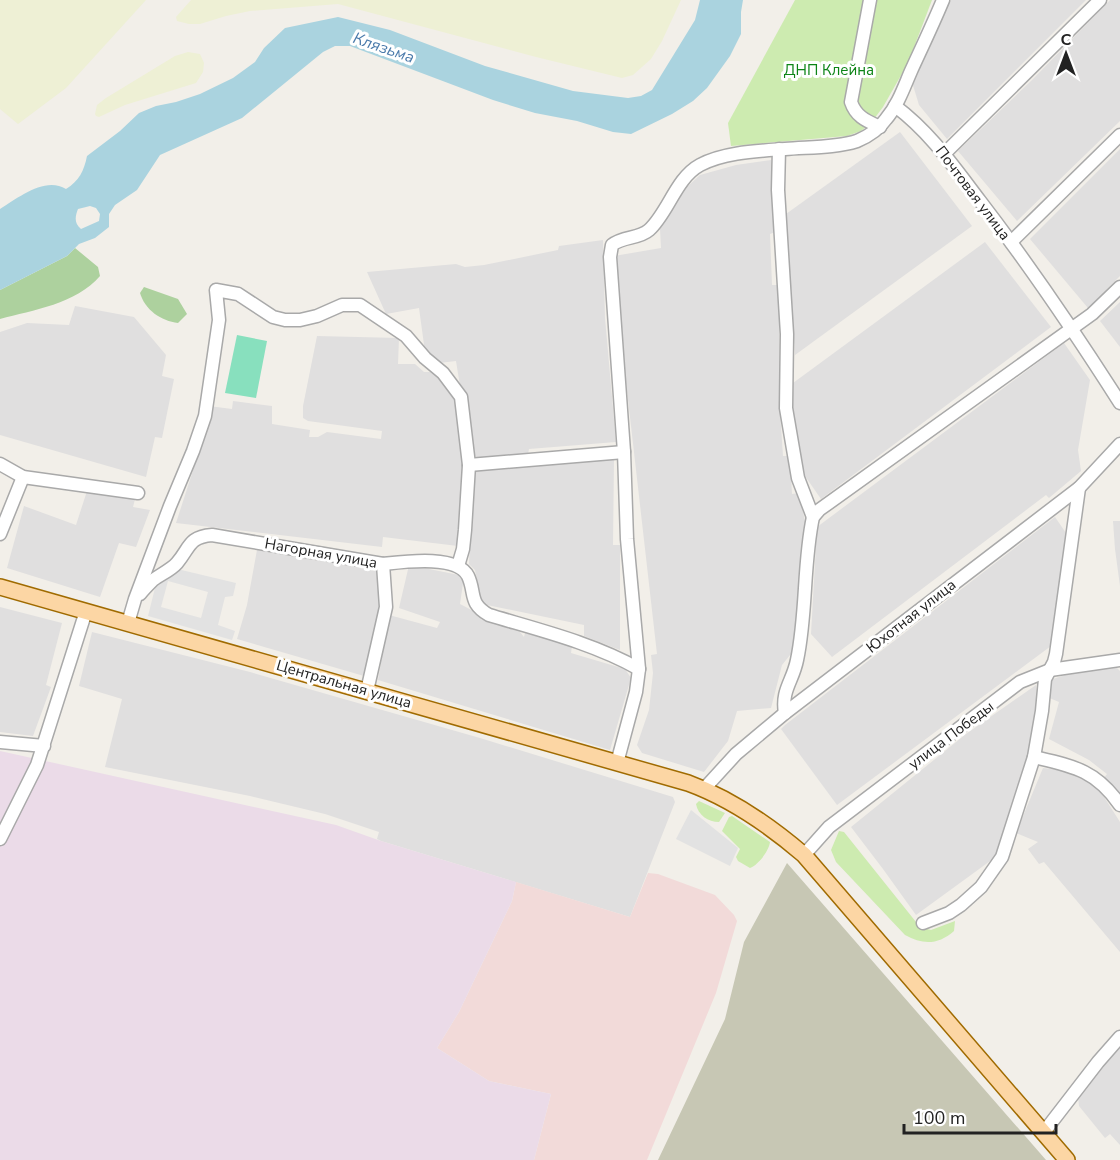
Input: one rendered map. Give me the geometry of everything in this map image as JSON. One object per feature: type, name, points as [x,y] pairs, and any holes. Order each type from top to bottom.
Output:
[{"type":"main road","name":"Центральная улица","points":[[0,587],[688,783],[752,814],[804,855],[1068,1160]]},
{"type":"street","points":[[870,0],[851,102],[854,111],[862,118],[880,127]]},
{"type":"street","points":[[616,763],[636,692],[639,669],[627,539],[624,452],[610,257],[612,245],[617,240],[649,230],[673,194],[699,165],[717,159],[775,150],[831,146],[868,136],[880,127],[895,106],[943,0]]},
{"type":"street","points":[[944,154],[1100,0]]},
{"type":"street","name":"Почтовая улица","points":[[895,106],[921,127],[1011,242],[1072,328],[1120,403]]},
{"type":"street","points":[[1011,242],[1120,135]]},
{"type":"street","points":[[775,150],[787,334],[786,408],[798,478],[813,517],[797,660],[785,689],[783,701],[785,713]]},
{"type":"street","points":[[813,517],[819,510],[1092,314],[1120,287]]},
{"type":"street","points":[[128,623],[135,599],[205,416],[219,320],[216,290],[238,294],[262,311],[285,320],[300,320],[317,316],[350,304],[360,305],[406,336],[425,358],[443,373],[461,397],[469,465],[463,549],[458,566],[469,578],[474,601],[481,610],[489,615],[554,634],[639,669]]},
{"type":"street","name":"Юхотная улица","points":[[704,789],[736,754],[785,713],[1078,488],[1120,444]]},
{"type":"street","points":[[469,465],[624,452]]},
{"type":"street","points":[[0,464],[23,477],[138,493]]},
{"type":"street","points":[[0,534],[23,477]]},
{"type":"street","points":[[923,923],[949,913],[961,905],[981,887],[1002,857],[1034,758],[1045,679],[1056,654],[1078,488]]},
{"type":"street","name":"Нагорная улица","points":[[135,599],[152,581],[176,564],[196,538],[212,535],[382,564],[422,561],[458,566]]},
{"type":"street","points":[[367,691],[386,607],[382,564]]},
{"type":"street","points":[[0,839],[37,765],[86,611]]},
{"type":"street","name":"улица Победы","points":[[804,855],[830,827],[1020,682],[1050,670],[1120,660]]},
{"type":"street","points":[[0,742],[44,746]]},
{"type":"street","points":[[1034,758],[1074,766],[1088,773],[1102,784],[1120,805]]},
{"type":"street","points":[[1044,1132],[1120,1037]]},
{"type":"shaded area","points":[[0,0],[146,0],[66,88],[18,124],[0,109]]},
{"type":"shaded area","points":[[191,0],[681,0],[651,59],[633,75],[622,78],[338,4],[250,11],[200,24],[177,21],[176,17]]},
{"type":"shaded area","points":[[951,0],[1086,0],[947,139],[919,105],[912,82]]},
{"type":"shaded area","points":[[1110,0],[1120,0],[1120,121],[1017,221],[958,151]]},
{"type":"shaded area","points":[[188,52],[200,54],[204,63],[203,72],[196,83],[125,105],[99,117],[96,116],[97,105],[106,98],[175,56]]},
{"type":"shaded area","points":[[900,132],[972,226],[795,355],[786,214]]},
{"type":"shaded area","points":[[1120,149],[1120,276],[1088,308],[1030,239]]},
{"type":"shaded area","points":[[771,160],[778,231],[770,234],[772,285],[779,285],[780,411],[783,456],[790,456],[792,494],[799,493],[806,526],[794,650],[782,665],[771,708],[737,711],[728,741],[704,772],[642,753],[637,745],[649,710],[653,673],[651,655],[657,654],[618,312],[614,256],[661,248],[660,229],[687,187],[700,175],[736,165]]},
{"type":"shaded area","points":[[603,240],[605,318],[616,442],[529,449],[528,454],[480,459],[475,456],[467,402],[460,386],[456,361],[439,363],[425,352],[419,308],[386,314],[367,272],[456,264],[465,267],[484,265],[558,250],[559,246]]},
{"type":"shaded area","points":[[985,242],[1051,327],[821,499],[805,476],[798,447],[792,412],[793,383]]},
{"type":"shaded area","points":[[1120,302],[1120,347],[1100,321]]},
{"type":"shaded area","points":[[75,306],[134,317],[166,355],[162,376],[174,379],[162,438],[155,437],[146,477],[0,435],[0,332],[27,323],[69,325]]},
{"type":"shaded area","points":[[317,336],[399,338],[398,364],[415,364],[424,372],[436,372],[456,395],[465,467],[458,546],[383,537],[382,547],[176,523],[208,424],[209,406],[232,409],[233,401],[272,406],[272,424],[310,430],[309,437],[318,437],[327,432],[381,439],[382,431],[308,421],[303,418],[303,406]]},
{"type":"shaded area","points":[[1064,343],[1090,380],[1078,450],[1081,471],[1049,498],[1046,495],[832,657],[811,634],[817,527]]},
{"type":"shaded area","points":[[614,459],[613,545],[620,545],[620,650],[584,636],[584,625],[482,604],[475,570],[469,564],[473,470]]},
{"type":"shaded area","points":[[87,491],[135,499],[133,507],[150,510],[136,547],[119,543],[100,597],[7,568],[24,506],[76,525]]},
{"type":"shaded area","points":[[1055,517],[1068,539],[1051,646],[837,805],[781,729]]},
{"type":"shaded area","points":[[1113,521],[1120,521],[1120,586],[1115,549]]},
{"type":"shaded area","points":[[257,550],[377,571],[381,611],[364,676],[237,639],[247,605]]},
{"type":"shaded area","points":[[409,565],[464,576],[460,604],[481,615],[481,619],[520,632],[524,637],[525,633],[572,646],[571,653],[625,669],[631,678],[610,750],[378,680],[389,615],[437,628],[440,622],[399,608]]},
{"type":"shaded area","points":[[173,568],[236,583],[233,596],[225,597],[218,625],[235,631],[232,640],[148,616],[157,580]],"holes":[[[168,581],[208,592],[201,618],[161,607]]]},
{"type":"shaded area","points":[[0,607],[62,623],[46,685],[51,687],[33,736],[0,732]]},
{"type":"shaded area","points":[[92,632],[250,672],[480,738],[673,797],[675,802],[630,917],[381,841],[377,839],[379,832],[325,814],[250,796],[105,767],[122,699],[79,686]]},
{"type":"shaded area","points":[[1113,664],[1120,671],[1120,796],[1104,778],[1107,774],[1089,760],[1049,739],[1059,702],[1047,697],[1050,680]]},
{"type":"shaded area","points":[[1036,685],[1039,715],[997,856],[916,915],[851,827],[966,734]]},
{"type":"shaded area","points":[[0,751],[336,825],[516,882],[512,901],[459,1012],[437,1048],[489,1081],[551,1094],[534,1160],[0,1160]]},
{"type":"shaded area","points":[[1043,768],[1070,771],[1097,786],[1120,822],[1120,952],[1044,862],[1039,864],[1028,849],[1038,842],[1016,833]]},
{"type":"shaded area","points":[[691,810],[738,848],[730,866],[676,839]]},
{"type":"shaded area","points":[[787,863],[1046,1160],[658,1160],[725,1019],[744,942]]},
{"type":"shaded area","points":[[648,873],[658,874],[715,895],[734,915],[737,921],[716,993],[647,1160],[534,1160],[551,1094],[489,1081],[437,1048],[459,1012],[512,901],[516,882],[630,917]]},
{"type":"shaded area","points":[[1120,1046],[1120,1145],[1110,1134],[1105,1138],[1079,1106],[1078,1097]]},
{"type":"green space","name":"ДНП Клейна","points":[[795,0],[932,0],[908,63],[883,107],[871,123],[861,131],[847,136],[731,146],[728,123]]},
{"type":"green space","points":[[75,248],[98,267],[100,276],[90,286],[67,300],[0,319],[0,290],[67,256]]},
{"type":"green space","points":[[144,287],[178,299],[187,314],[178,323],[155,314],[142,299],[140,293]]},
{"type":"green space","points":[[237,335],[267,341],[256,398],[225,393]]},
{"type":"green space","points":[[699,801],[725,813],[719,822],[711,821],[701,815],[696,804]]},
{"type":"green space","points":[[732,816],[770,842],[763,857],[750,868],[738,861],[736,857],[740,849],[722,831],[729,817]]},
{"type":"green space","points":[[839,831],[844,832],[920,927],[931,930],[955,921],[954,931],[942,939],[930,942],[918,941],[905,935],[836,862],[831,850]]},
{"type":"water","name":"Клязьма","points":[[700,0],[743,0],[741,34],[730,56],[707,88],[693,101],[672,114],[631,134],[613,132],[577,121],[535,113],[493,100],[350,46],[335,46],[323,52],[242,118],[160,155],[137,190],[115,205],[109,214],[109,227],[95,238],[79,244],[67,256],[0,290],[0,209],[23,194],[41,187],[49,185],[66,189],[80,175],[87,156],[139,113],[200,94],[233,78],[255,62],[264,48],[285,28],[338,17],[390,30],[485,66],[573,91],[628,98],[641,96],[652,90],[695,20]],"holes":[[[90,206],[96,208],[100,214],[99,221],[81,229],[76,220],[78,209]]]}]
